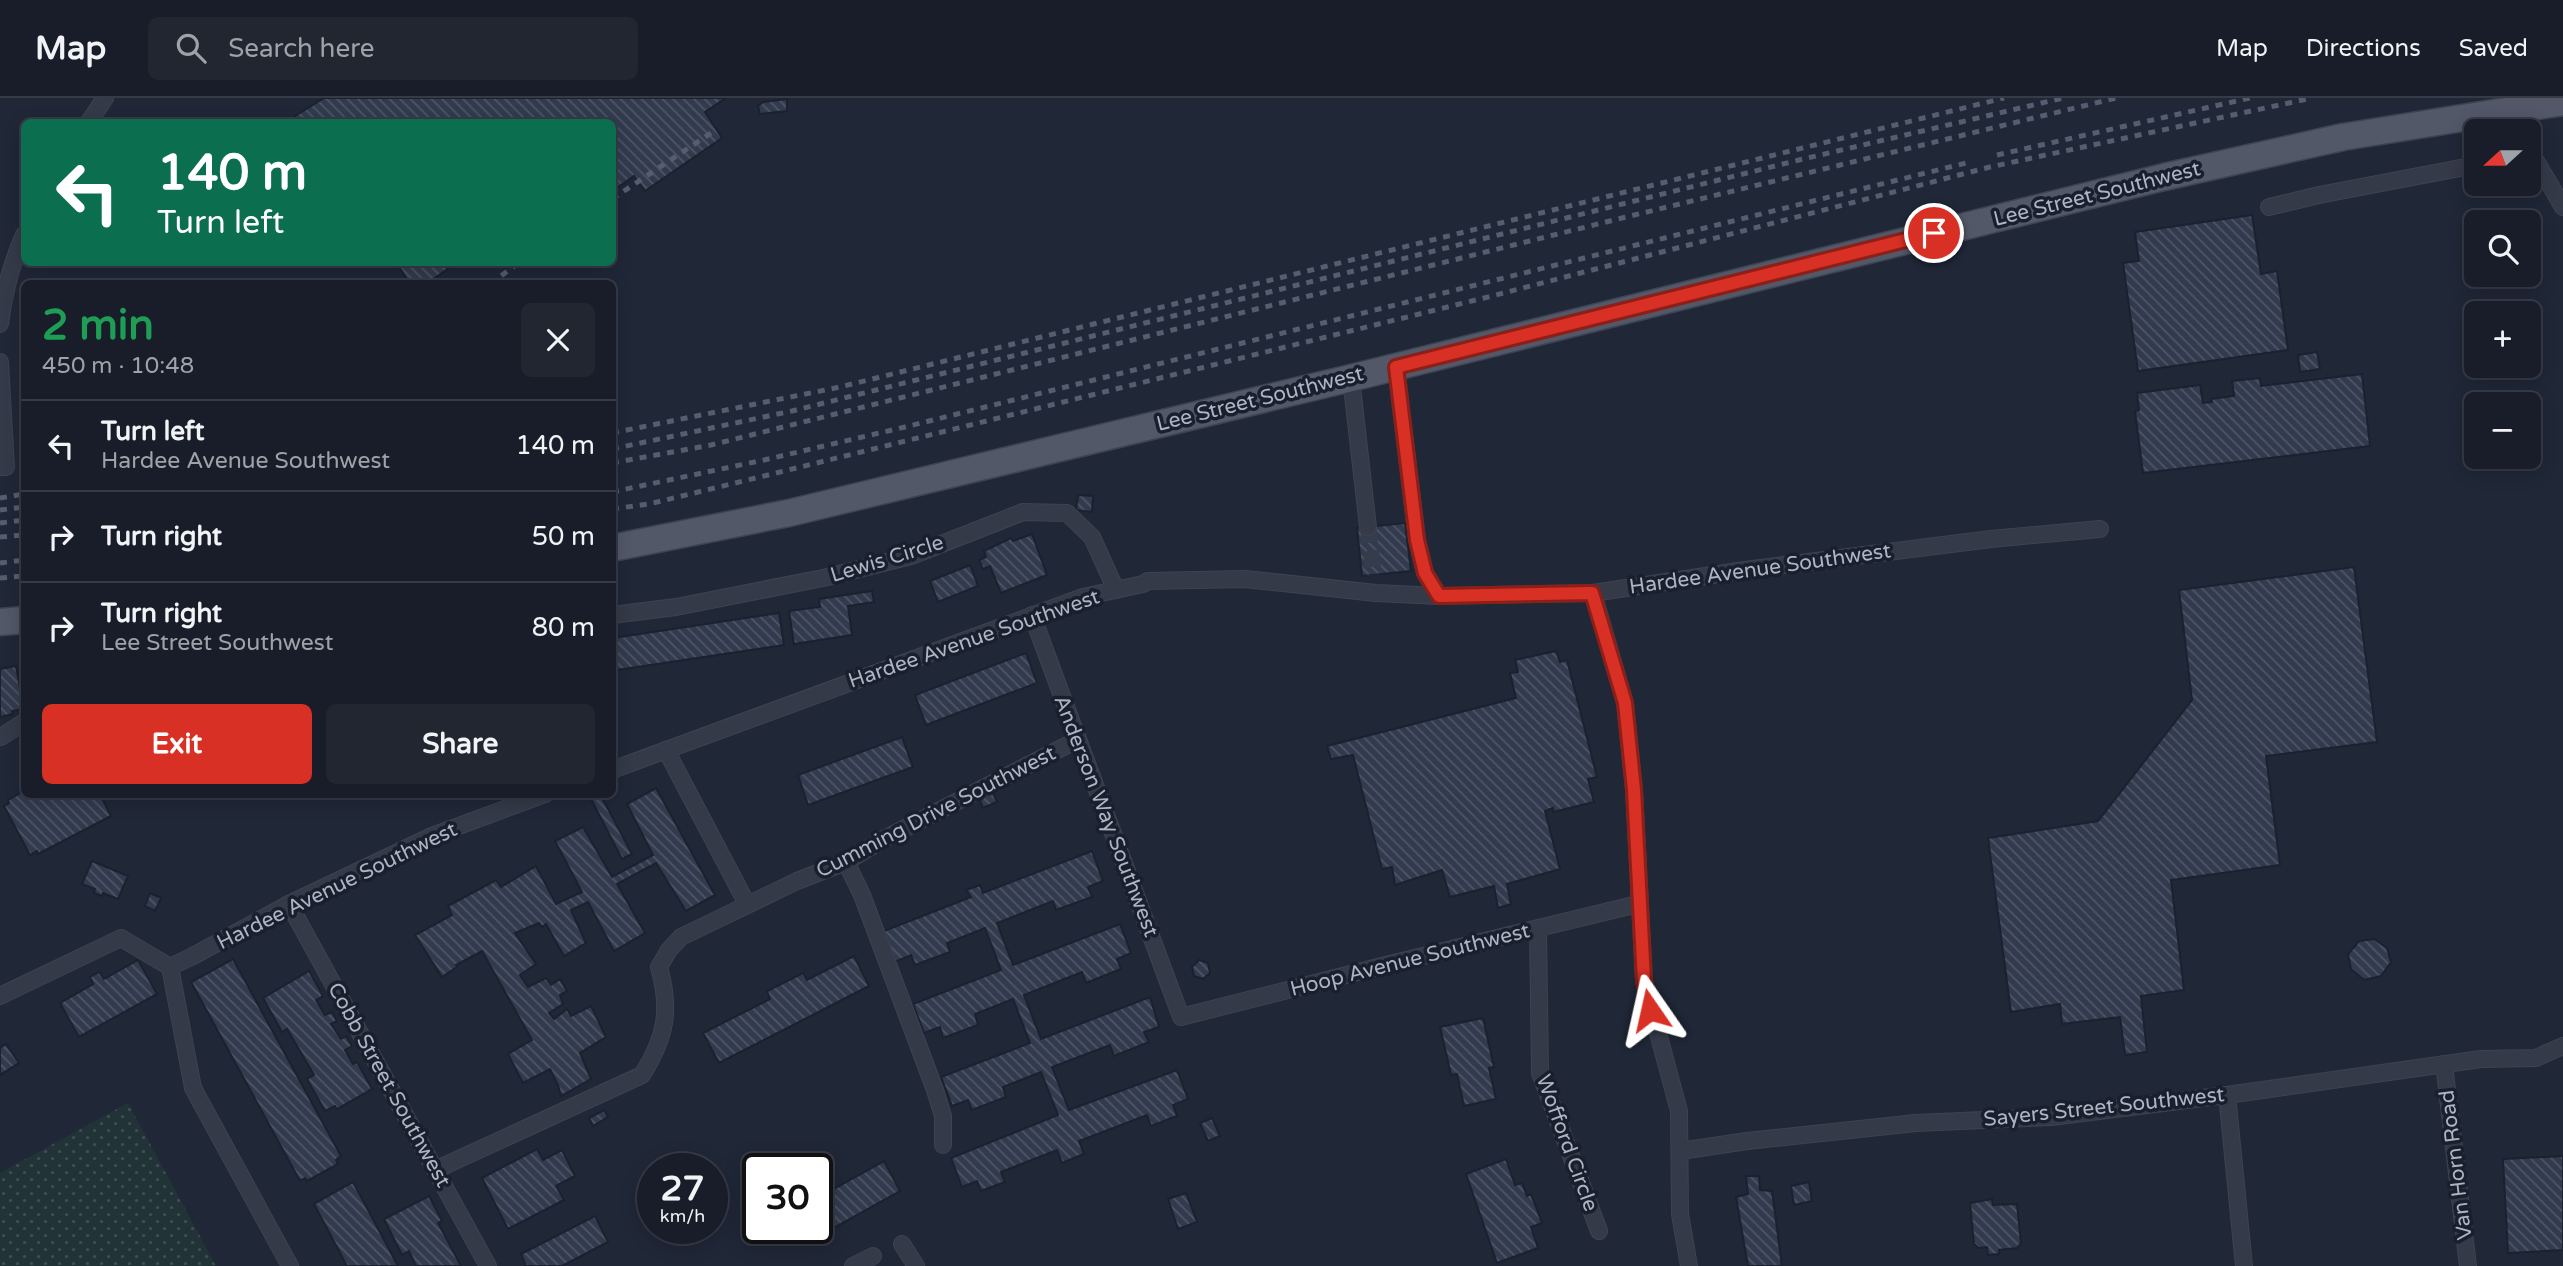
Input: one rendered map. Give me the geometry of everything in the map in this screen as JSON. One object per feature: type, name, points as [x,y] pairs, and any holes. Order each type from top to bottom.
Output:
[{"type":"main road","name":"Lee Street Southwest","points":[[616,547],[789,513],[1351,378],[2177,174],[2343,137],[2563,102]]},
{"type":"main road","points":[[0,622],[21,620]]},
{"type":"street","points":[[91,119],[105,98]]},
{"type":"street","points":[[2269,207],[2464,167]]},
{"type":"street","points":[[2541,173],[2563,207]]},
{"type":"street","points":[[0,324],[4,294],[21,242]]},
{"type":"street","points":[[0,362],[3,467]]},
{"type":"street","points":[[1396,367],[1417,540],[1425,573],[1439,596]]},
{"type":"street","points":[[1351,378],[1368,527]]},
{"type":"street","name":"Lewis Circle","points":[[616,614],[676,607],[861,569],[911,556],[1023,512],[1067,513],[1092,537],[1116,590]]},
{"type":"street","name":"Hardee Avenue Southwest","points":[[616,769],[1083,597],[1148,581],[1245,579],[1376,593],[1439,596],[1592,593],[1977,540],[2100,529]]},
{"type":"street","points":[[1374,575],[1376,593]]},
{"type":"street","points":[[1592,593],[1625,703],[1634,790],[1644,981],[1679,1111],[1680,1213],[1685,1264]]},
{"type":"street","name":"Anderson Way Southwest","points":[[1032,615],[1181,1017]]},
{"type":"street","points":[[2,737],[21,724]]},
{"type":"street","name":"Cumming Drive Southwest","points":[[435,1170],[642,1075],[655,1055],[663,1034],[666,1010],[659,967],[681,937],[797,881],[846,862],[882,839],[1077,740]]},
{"type":"street","points":[[666,750],[747,904]]},
{"type":"street","name":"Hardee Avenue Southwest","points":[[170,967],[289,904],[432,836],[534,798]]},
{"type":"street","points":[[846,862],[862,895],[935,1090],[943,1116],[943,1145]]},
{"type":"street","name":"Cobb Street Southwest","points":[[289,904],[488,1266]]},
{"type":"street","name":"Hoop Avenue Southwest","points":[[1181,1017],[1638,904]]},
{"type":"street","name":"Wofford Circle","points":[[1538,929],[1540,1073],[1599,1231]]},
{"type":"street","points":[[0,996],[121,938],[170,967],[193,1088],[290,1266]]},
{"type":"street","name":"Sayers Street Southwest","points":[[1679,1151],[1916,1123],[2051,1116],[2227,1095],[2482,1059],[2536,1058],[2563,1046]]},
{"type":"street","name":"Van Horn Road","points":[[2444,1064],[2468,1266]]},
{"type":"street","points":[[2227,1095],[2244,1266]]},
{"type":"street","points":[[902,1244],[916,1266]]},
{"type":"street","points":[[853,1266],[873,1256]]},
{"type":"shaded area","points":[[128,1103],[216,1266],[0,1266],[0,1173]]},
{"type":"building","points":[[324,98],[726,98],[705,112],[722,138],[645,191],[634,176],[616,187],[616,119],[297,119],[295,116]]},
{"type":"building","points":[[787,99],[787,111],[760,114],[758,106],[763,102]]},
{"type":"building","points":[[2252,215],[2261,274],[2277,271],[2288,350],[2138,371],[2123,263],[2139,261],[2135,232]]},
{"type":"building","points":[[399,266],[452,266],[432,280],[407,280]]},
{"type":"building","points":[[2317,352],[2320,369],[2300,372],[2298,355]]},
{"type":"building","points":[[2362,374],[2370,446],[2143,473],[2135,411],[2139,410],[2137,393],[2200,385],[2203,403],[2212,402],[2211,399],[2234,396],[2232,381],[2260,378],[2261,386]]},
{"type":"building","points":[[1078,495],[1093,496],[1092,512],[1076,510]]},
{"type":"building","points":[[1405,523],[1411,571],[1362,576],[1357,528]]},
{"type":"building","points":[[1032,534],[1047,575],[1001,593],[990,566],[983,569],[979,560],[986,557],[984,551],[1011,538],[1013,541]]},
{"type":"building","points":[[970,565],[978,586],[938,602],[930,581]]},
{"type":"building","points":[[2354,567],[2377,742],[2266,756],[2280,865],[2171,880],[2184,990],[2141,996],[2147,1052],[2125,1055],[2120,1017],[2062,1024],[2060,1004],[2011,1012],[1988,838],[2098,821],[2192,700],[2179,590]]},
{"type":"building","points":[[872,591],[874,602],[848,606],[852,635],[794,644],[789,611],[820,607],[819,599]]},
{"type":"building","points":[[779,613],[784,645],[617,670],[616,638]]},
{"type":"building","points":[[1556,651],[1560,662],[1567,660],[1597,777],[1588,779],[1594,802],[1553,812],[1553,808],[1545,811],[1560,869],[1507,884],[1511,904],[1498,908],[1494,886],[1450,897],[1442,870],[1395,885],[1392,867],[1382,869],[1353,755],[1331,759],[1327,746],[1516,698],[1510,673],[1518,672],[1515,660]]},
{"type":"building","points":[[1026,653],[1037,683],[926,725],[915,695]]},
{"type":"building","points":[[16,666],[21,710],[0,717],[0,669]]},
{"type":"building","points":[[902,737],[913,767],[808,805],[798,775]]},
{"type":"building","points":[[656,788],[715,895],[686,911],[656,863],[617,884],[645,933],[614,951],[588,902],[571,910],[586,943],[564,956],[546,924],[542,927],[539,923],[515,933],[536,964],[520,975],[528,987],[546,978],[551,985],[560,979],[567,991],[560,995],[563,1004],[549,1013],[554,1019],[567,1009],[571,1016],[591,1006],[606,1037],[580,1053],[591,1079],[561,1096],[550,1069],[523,1083],[508,1054],[532,1040],[482,951],[456,965],[457,967],[442,977],[415,935],[452,915],[448,906],[496,880],[501,887],[536,866],[556,904],[582,892],[555,841],[583,827],[612,877],[653,855],[627,804]]},
{"type":"building","points":[[21,793],[21,798],[102,798],[111,816],[38,854],[37,851],[30,855],[4,806],[9,803],[8,800]]},
{"type":"building","points":[[993,793],[997,802],[983,808],[979,798]]},
{"type":"building","points":[[591,798],[602,798],[632,854],[622,859]]},
{"type":"building","points":[[1092,851],[1103,881],[1088,887],[1092,897],[1056,910],[1053,901],[997,923],[1013,965],[1120,924],[1131,953],[1117,959],[1121,969],[1086,983],[1082,972],[1024,995],[1041,1039],[1150,997],[1159,1027],[1144,1032],[1149,1042],[1114,1056],[1110,1045],[1052,1067],[1069,1110],[1177,1070],[1188,1099],[1173,1105],[1177,1116],[1151,1126],[1147,1115],[1079,1141],[1084,1154],[1062,1163],[1057,1150],[1001,1172],[1005,1182],[981,1191],[977,1181],[962,1187],[951,1158],[1058,1115],[1041,1072],[1003,1087],[1006,1097],[972,1110],[968,1100],[952,1106],[941,1077],[1030,1043],[1013,999],[975,1014],[978,1025],[943,1038],[940,1027],[924,1033],[913,1004],[1001,970],[985,928],[947,943],[950,952],[915,965],[911,955],[895,962],[884,931],[971,897],[966,890],[980,885],[983,893]]},
{"type":"building","points":[[92,861],[128,876],[118,899],[103,893],[102,896],[94,893],[95,889],[82,884]]},
{"type":"building","points":[[150,893],[161,898],[155,911],[145,906]]},
{"type":"building","points":[[2374,939],[2387,948],[2391,962],[2381,976],[2364,980],[2351,969],[2348,954],[2359,941]]},
{"type":"building","points":[[854,956],[869,986],[719,1063],[703,1033],[770,999],[767,991],[803,973],[807,980]]},
{"type":"building","points":[[233,959],[341,1156],[336,1160],[338,1164],[307,1181],[305,1178],[300,1181],[191,982]]},
{"type":"building","points":[[138,960],[157,994],[79,1037],[60,1003],[93,984],[90,977],[99,972],[104,979]]},
{"type":"building","points":[[1199,960],[1208,963],[1210,973],[1203,979],[1194,976],[1192,967]]},
{"type":"building","points":[[309,971],[323,996],[316,1000],[325,1015],[332,1012],[337,1021],[331,1024],[341,1039],[346,1036],[352,1046],[345,1050],[353,1064],[357,1062],[372,1089],[337,1109],[335,1106],[325,1111],[307,1079],[314,1075],[287,1029],[282,1032],[263,998]]},
{"type":"building","points":[[1483,1018],[1494,1067],[1489,1068],[1496,1099],[1464,1106],[1457,1074],[1451,1075],[1440,1027]]},
{"type":"building","points":[[6,1044],[19,1063],[0,1075],[0,1048]]},
{"type":"building","points":[[604,1110],[608,1117],[593,1126],[589,1118]]},
{"type":"building","points":[[1212,1118],[1220,1136],[1208,1141],[1200,1123]]},
{"type":"building","points":[[537,1149],[543,1160],[562,1150],[575,1176],[556,1186],[564,1200],[508,1229],[482,1178]]},
{"type":"building","points":[[2563,1156],[2563,1250],[2508,1253],[2503,1159]]},
{"type":"building","points":[[1506,1159],[1515,1185],[1522,1183],[1527,1196],[1531,1194],[1542,1223],[1531,1227],[1538,1248],[1497,1263],[1466,1174]]},
{"type":"building","points":[[884,1161],[900,1191],[833,1228],[833,1189]]},
{"type":"building","points":[[1746,1176],[1759,1176],[1760,1190],[1772,1191],[1782,1266],[1748,1266],[1736,1197],[1748,1194]]},
{"type":"building","points":[[353,1182],[398,1266],[347,1266],[314,1204]]},
{"type":"building","points":[[1809,1182],[1812,1201],[1794,1205],[1791,1186]]},
{"type":"building","points":[[1186,1193],[1197,1222],[1178,1229],[1168,1199]]},
{"type":"building","points":[[429,1196],[442,1221],[438,1223],[461,1266],[416,1266],[409,1251],[402,1255],[384,1219]]},
{"type":"building","points":[[1992,1199],[1993,1205],[2017,1204],[2021,1243],[2017,1248],[1999,1250],[1999,1254],[1988,1255],[1987,1247],[1979,1248],[1974,1244],[1970,1203]]},
{"type":"building","points":[[595,1216],[608,1242],[562,1266],[526,1266],[521,1254]]},
{"type":"tunnel","points":[[1368,527],[1374,575]]},
{"type":"railway","points":[[616,432],[840,387],[2004,98]]},
{"type":"railway","points":[[616,448],[792,411],[1799,160],[2063,98]]},
{"type":"railway","points":[[616,462],[711,445],[2116,98]]},
{"type":"railway","points":[[1997,155],[2250,98]]},
{"type":"railway","points":[[616,508],[649,504],[1484,298],[1990,167],[2312,98]]},
{"type":"railway","points":[[616,196],[711,133]]},
{"type":"railway","points":[[616,491],[905,427],[1970,162]]},
{"type":"railway","points":[[495,280],[515,266]]},
{"type":"railway","points":[[0,498],[21,494]]},
{"type":"railway","points":[[0,510],[21,507]]},
{"type":"railway","points":[[0,523],[21,520]]},
{"type":"railway","points":[[0,537],[21,535]]},
{"type":"railway","points":[[0,563],[21,560]]},
{"type":"railway","points":[[0,578],[21,576]]},
{"type":"route","points":[[1650,1010],[1644,981],[1634,790],[1625,703],[1592,593],[1439,596],[1425,573],[1417,540],[1396,367],[1934,233]]}]
